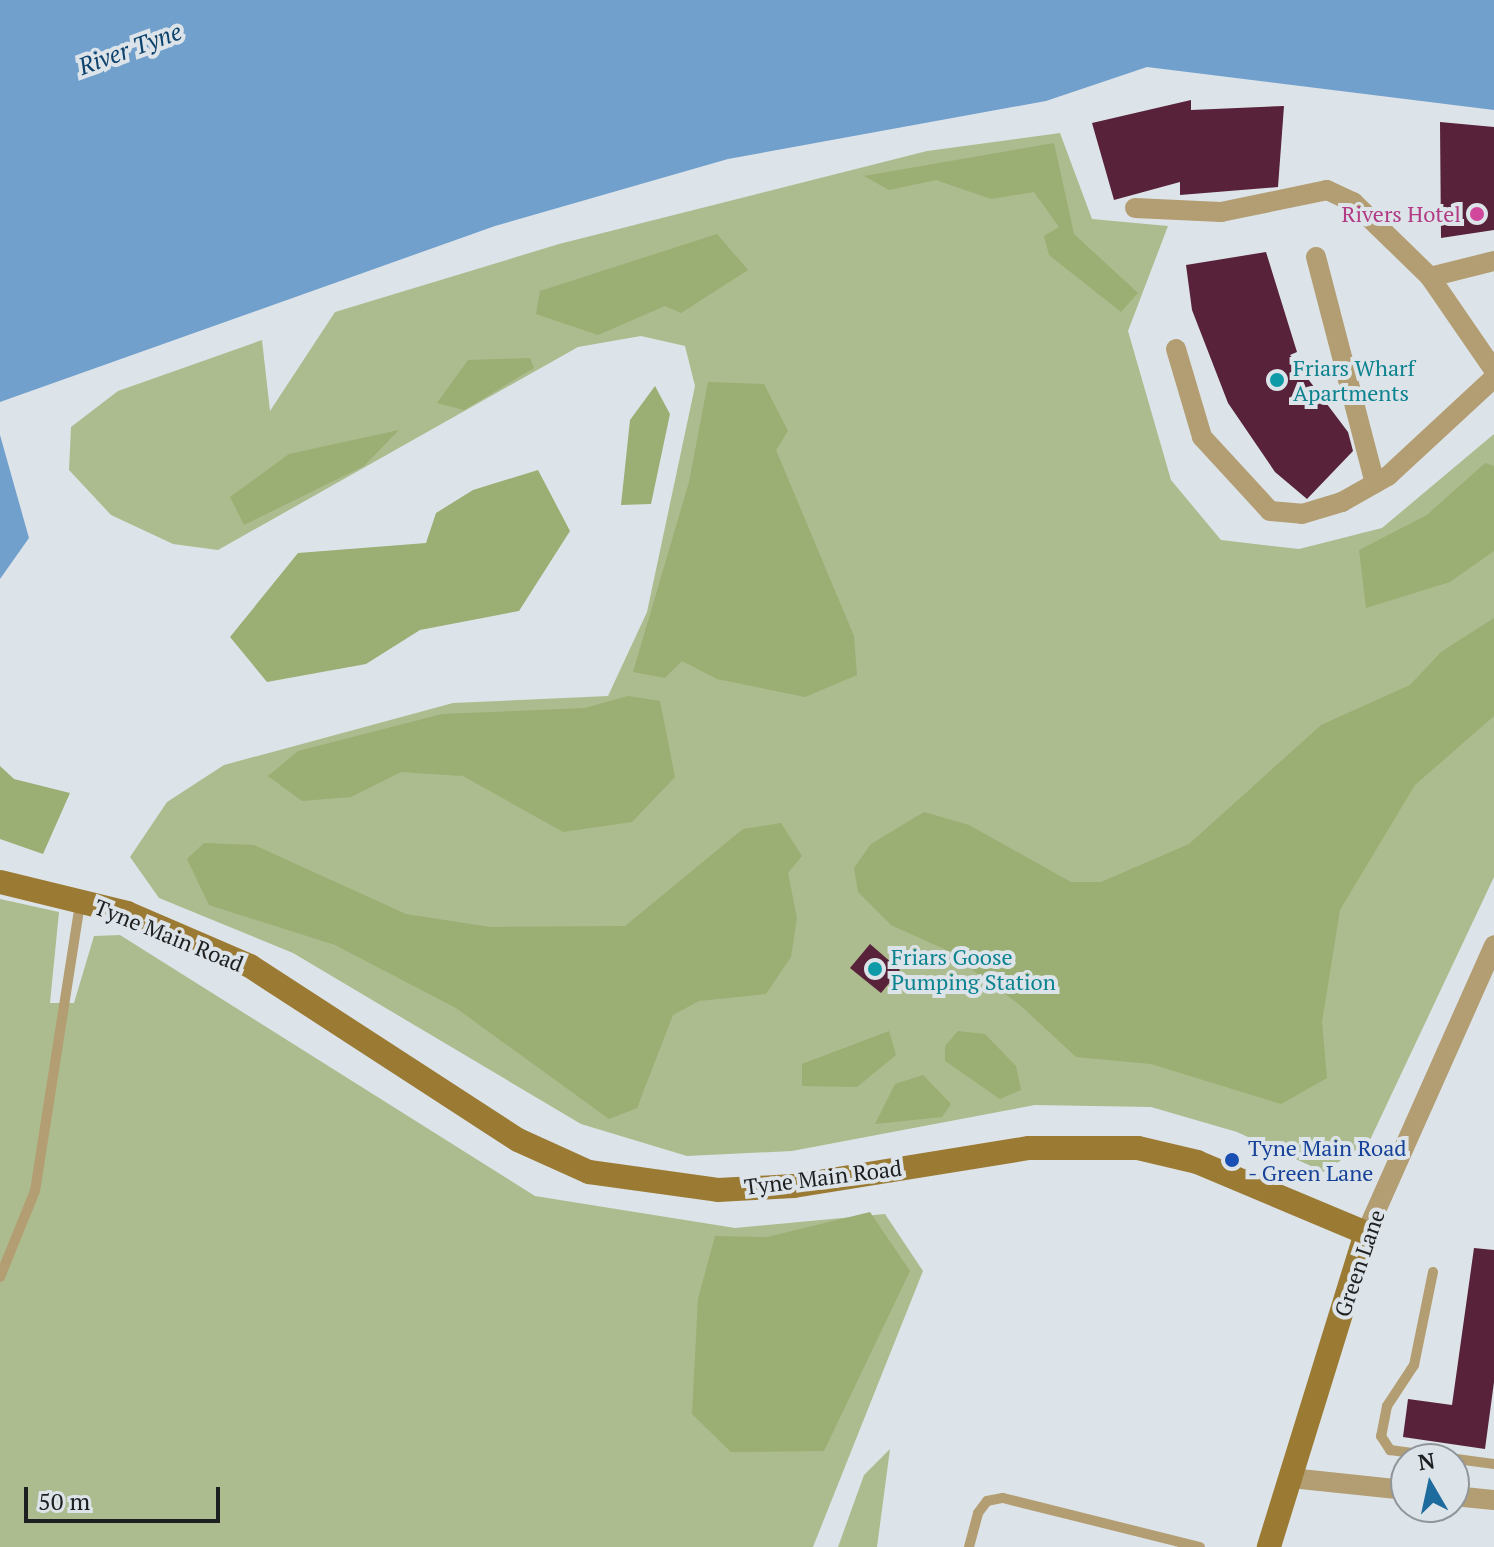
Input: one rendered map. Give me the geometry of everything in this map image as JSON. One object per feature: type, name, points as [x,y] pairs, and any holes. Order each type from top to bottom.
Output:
[{"type":"street","points":[[1135,208],[1221,212],[1327,190],[1353,202],[1430,277],[1494,370]]},
{"type":"street","points":[[1316,257],[1375,483]]},
{"type":"street","points":[[1430,277],[1494,261]]},
{"type":"street","points":[[1176,349],[1202,437],[1270,511],[1302,514],[1375,483],[1494,378]]},
{"type":"street","name":"Tyne Main Road","points":[[0,882],[80,900],[250,966],[518,1140],[589,1172],[718,1190],[794,1186],[1029,1148],[1123,1147],[1197,1162],[1366,1233]]},
{"type":"street","name":"Green Lane","points":[[1269,1547],[1366,1233],[1494,946]]},
{"type":"street","points":[[1291,1478],[1390,1488]]},
{"type":"street","points":[[1470,1498],[1494,1500]]},
{"type":"lane","points":[[0,1277],[35,1191],[80,900]]},
{"type":"lane","points":[[1433,1272],[1414,1365],[1387,1406],[1381,1436],[1390,1450],[1494,1464]]},
{"type":"lane","points":[[969,1547],[978,1513],[987,1501],[1003,1498],[1200,1547]]},
{"type":"green space","points":[[1060,133],[1092,219],[1168,226],[1128,331],[1171,480],[1221,540],[1299,549],[1382,528],[1494,434],[1494,877],[1370,1140],[1324,1172],[1237,1132],[1151,1107],[1035,1105],[792,1151],[687,1156],[581,1124],[293,953],[159,898],[130,857],[167,802],[224,765],[453,703],[608,696],[647,612],[695,386],[685,346],[641,336],[578,347],[218,550],[173,544],[111,515],[69,470],[71,427],[118,391],[262,340],[270,411],[335,312],[559,244],[927,151]]},
{"type":"green space","points":[[1054,143],[1074,234],[1138,293],[1121,312],[1049,255],[1044,236],[1059,227],[1034,192],[991,199],[936,180],[889,190],[864,176]]},
{"type":"green space","points":[[717,234],[748,270],[681,313],[665,306],[598,335],[536,314],[540,291]]},
{"type":"green space","points":[[530,358],[534,368],[464,410],[437,403],[468,360]]},
{"type":"green space","points":[[708,382],[764,384],[788,431],[776,450],[854,636],[857,675],[805,697],[717,679],[682,661],[665,678],[633,672],[689,482]]},
{"type":"green space","points":[[655,386],[670,414],[651,504],[621,505],[630,420]]},
{"type":"green space","points":[[399,430],[364,466],[244,525],[230,497],[289,454]]},
{"type":"green space","points":[[1485,463],[1494,466],[1494,551],[1450,582],[1366,608],[1359,550],[1427,515]]},
{"type":"green space","points":[[538,470],[570,531],[519,611],[420,630],[366,664],[267,682],[230,637],[298,553],[426,543],[436,513],[473,490]]},
{"type":"green space","points":[[1494,618],[1494,716],[1415,785],[1340,910],[1322,1022],[1327,1078],[1281,1104],[1151,1064],[1076,1057],[1020,1005],[944,949],[891,925],[858,892],[854,868],[871,844],[924,812],[969,825],[1071,882],[1101,882],[1189,844],[1321,725],[1410,685],[1441,652]]},
{"type":"green space","points":[[628,696],[660,701],[675,777],[632,822],[563,832],[463,776],[401,772],[351,797],[302,801],[268,776],[298,751],[442,714],[585,708]]},
{"type":"green space","points":[[0,766],[14,779],[70,793],[43,854],[0,839]]},
{"type":"green space","points":[[781,823],[802,856],[788,873],[797,918],[791,957],[766,994],[699,1001],[673,1015],[637,1108],[609,1119],[456,1008],[335,945],[209,905],[187,859],[204,843],[254,845],[406,914],[490,927],[625,926],[743,829]]},
{"type":"green space","points":[[0,899],[59,912],[50,1003],[74,1003],[94,936],[120,935],[535,1196],[735,1228],[885,1214],[923,1271],[813,1547],[0,1547]]},
{"type":"green space","points":[[889,1031],[896,1055],[857,1087],[802,1086],[802,1064]]},
{"type":"green space","points":[[958,1031],[985,1034],[1016,1066],[1021,1090],[1000,1099],[945,1061],[945,1046]]},
{"type":"green space","points":[[923,1075],[951,1104],[942,1117],[875,1124],[895,1084]]},
{"type":"green space","points":[[870,1212],[910,1271],[824,1451],[731,1452],[692,1414],[698,1299],[715,1236],[767,1237]]},
{"type":"green space","points":[[890,1449],[877,1547],[838,1547],[864,1475]]},
{"type":"water","name":"River Tyne","points":[[0,0],[1494,0],[1494,110],[1147,67],[1046,101],[728,159],[495,226],[0,402]]},
{"type":"water","points":[[0,435],[29,538],[0,579]]},
{"type":"building","points":[[1191,100],[1191,110],[1284,106],[1278,187],[1180,195],[1180,182],[1114,200],[1092,123]]},
{"type":"building","points":[[1440,122],[1494,127],[1494,230],[1441,238]]},
{"type":"building","name":"Friars Wharf Apartments","points":[[1266,252],[1297,352],[1290,355],[1348,432],[1353,451],[1307,499],[1275,472],[1228,403],[1192,310],[1186,265]]},
{"type":"building","name":"Friars Goose Pumping Station","points":[[870,944],[900,970],[881,993],[850,968]]},
{"type":"building","points":[[1474,1248],[1494,1250],[1494,1382],[1485,1449],[1470,1447],[1470,1443],[1403,1437],[1408,1399],[1452,1405]]},
{"type":"place","name":"Rivers Hotel","points":[[1477,214]]},
{"type":"place","name":"Friars Wharf Apartments","points":[[1277,380]]},
{"type":"place","name":"Friars Goose Pumping Station","points":[[875,969]]},
{"type":"place","name":"Tyne Main Road - Green Lane","points":[[1232,1160]]}]
